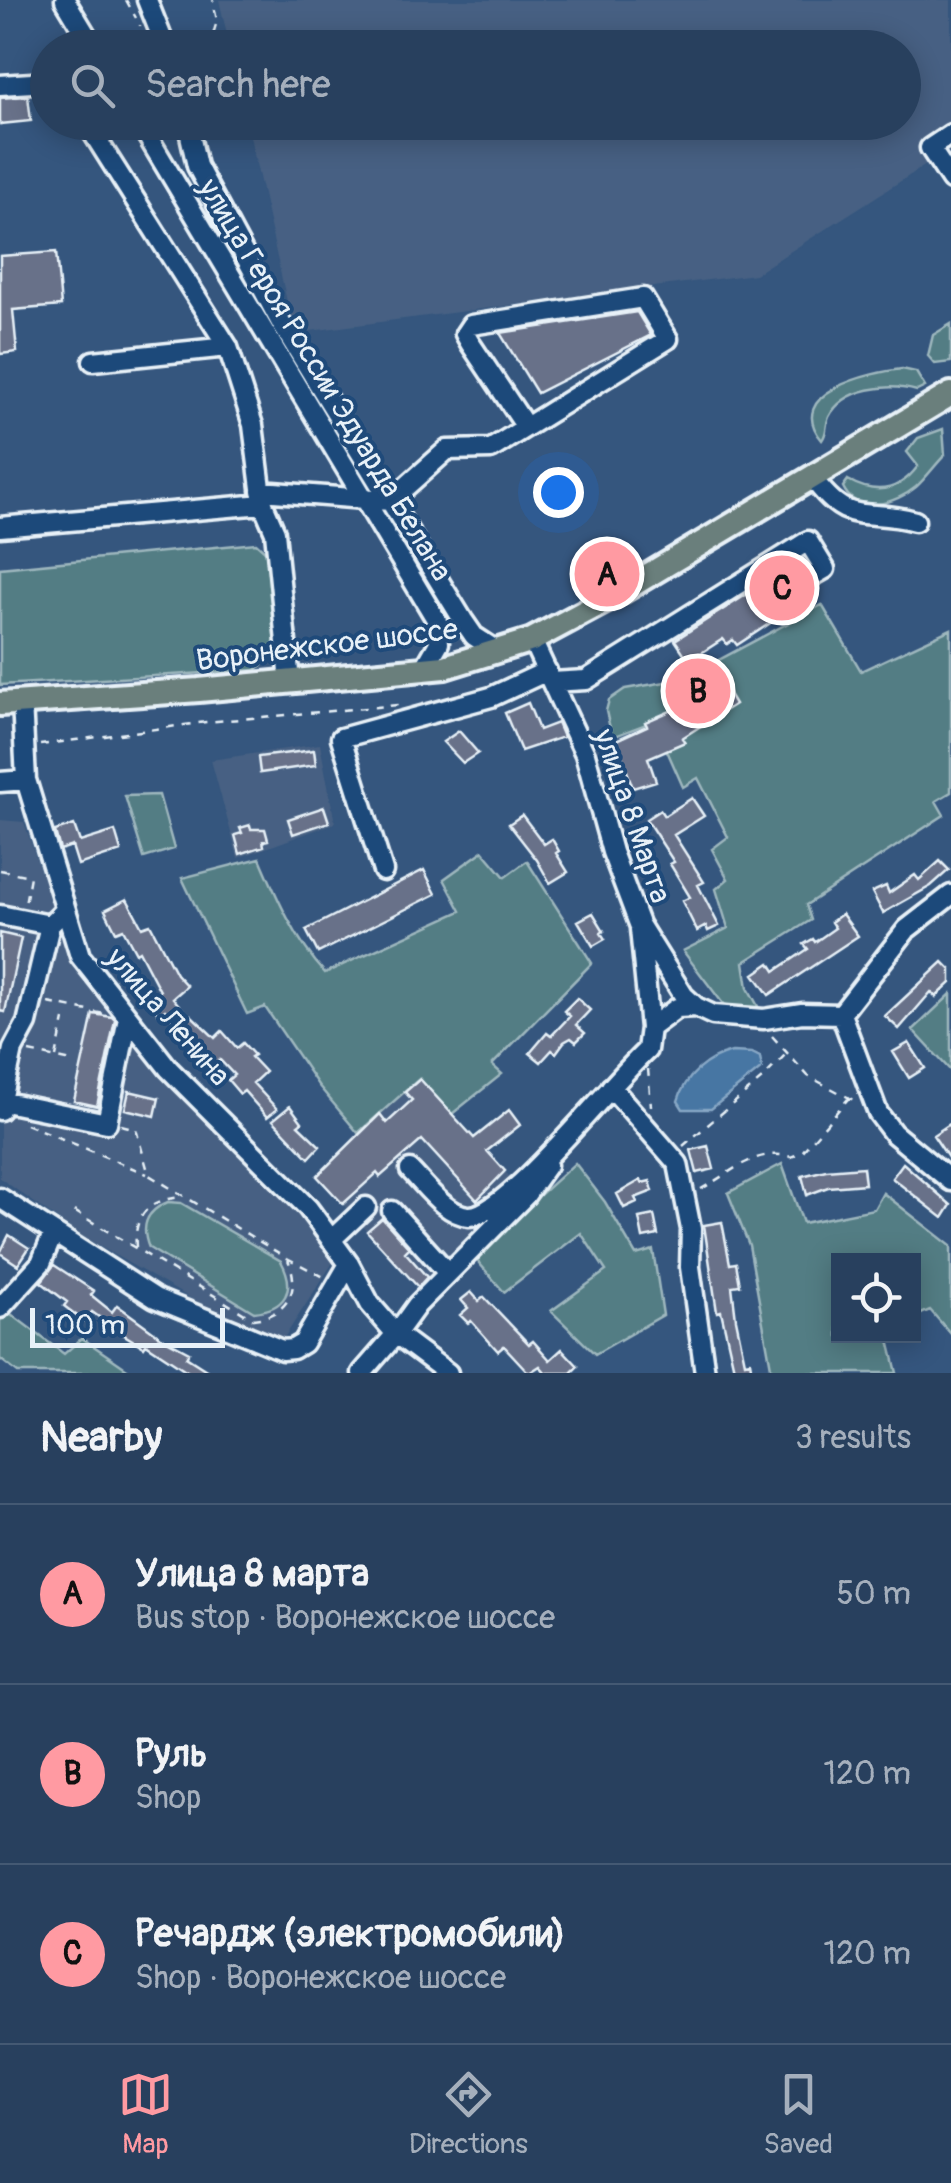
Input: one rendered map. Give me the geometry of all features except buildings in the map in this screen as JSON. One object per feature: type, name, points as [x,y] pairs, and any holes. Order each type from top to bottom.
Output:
[{"type":"main road","name":"Воронежское шоссе","points":[[11,703],[445,667],[532,640],[622,591],[951,394]]},
{"type":"street","points":[[65,0],[83,30]]},
{"type":"street","points":[[146,0],[158,30]]},
{"type":"street","points":[[0,85],[30,83]]},
{"type":"street","points":[[951,134],[930,148],[951,180]]},
{"type":"street","points":[[97,140],[228,346],[253,425],[262,498],[275,532],[290,682]]},
{"type":"street","name":"улица Героя России Эдуарда Белана","points":[[149,140],[437,621],[439,643],[424,669]]},
{"type":"street","name":"улица Героя России Эдуарда Белана","points":[[192,140],[197,166],[282,323],[463,620],[474,636],[497,651]]},
{"type":"street","points":[[0,527],[262,498],[390,501],[447,450],[491,449],[668,339],[642,298],[471,326],[465,334],[526,427]]},
{"type":"street","points":[[93,361],[228,346]]},
{"type":"street","points":[[812,476],[827,498],[844,511],[915,522]]},
{"type":"street","points":[[382,871],[341,738],[490,697],[549,676],[586,680],[808,541],[825,570],[806,580]]},
{"type":"street","name":"улица 8 Марта","points":[[532,640],[585,754],[612,852],[639,924],[684,996],[696,1008]]},
{"type":"street","name":"улица Ленина","points":[[11,703],[23,748],[26,780],[80,956],[169,1070],[308,1208],[348,1264],[370,1304],[396,1334],[448,1373]]},
{"type":"street","points":[[0,782],[26,780]]},
{"type":"street","points":[[841,1014],[907,929],[951,895]]},
{"type":"street","points":[[64,911],[50,925],[27,1023],[12,1049],[1,1104],[107,1122],[126,1016]]},
{"type":"street","points":[[0,915],[50,925]]},
{"type":"street","points":[[410,1170],[453,1212],[469,1216],[486,1213],[553,1154],[648,1050],[650,1028],[639,924]]},
{"type":"street","points":[[650,1028],[677,1008],[764,1018],[802,1013],[841,1014]]},
{"type":"street","points":[[841,1014],[878,1112],[893,1134],[951,1182]]},
{"type":"street","points":[[611,1087],[678,1164],[691,1228],[690,1266],[705,1373]]},
{"type":"street","points":[[362,1373],[416,1305],[533,1187],[553,1154]]},
{"type":"street","points":[[0,1198],[155,1298],[282,1350],[303,1344],[348,1264]]},
{"type":"street","points":[[331,1240],[366,1207]]},
{"type":"street","points":[[392,1211],[448,1273]]},
{"type":"street","points":[[0,1308],[41,1263],[53,1234]]},
{"type":"path","points":[[126,0],[140,30]]},
{"type":"path","points":[[212,0],[217,20],[214,30]]},
{"type":"path","points":[[23,748],[206,722],[415,704]]},
{"type":"path","points":[[0,870],[30,876],[22,920]]},
{"type":"path","points":[[32,1000],[126,1016]]},
{"type":"path","points":[[764,1018],[786,1054],[808,1076],[878,1112]]},
{"type":"path","points":[[56,1058],[64,1020]]},
{"type":"path","points":[[12,1049],[72,1060]]},
{"type":"path","points":[[648,1050],[651,1108]]},
{"type":"path","points":[[672,1157],[786,1054]]},
{"type":"path","points":[[684,1196],[761,1155],[774,1152],[791,1157],[802,1152],[866,1080]]},
{"type":"path","points":[[1,1104],[30,1128],[148,1175],[287,1258],[339,1284]]},
{"type":"path","points":[[107,1122],[136,1128],[148,1175]]},
{"type":"path","points":[[136,1249],[136,1226],[144,1210],[163,1199],[185,1196]]},
{"type":"path","points":[[74,1211],[254,1319],[267,1318],[282,1310],[289,1300],[293,1274],[287,1258]]},
{"type":"shaded area","points":[[219,0],[951,0],[951,149],[755,274],[294,333],[251,140],[921,140],[921,30],[226,30]]},
{"type":"shaded area","points":[[320,744],[335,823],[238,858],[211,760]]},
{"type":"shaded area","points":[[0,820],[24,822],[70,958],[310,1223],[336,1258],[284,1338],[267,1337],[221,1316],[78,1234],[0,1178]]},
{"type":"shaded area","points":[[732,1052],[760,1057],[762,1068],[711,1109],[683,1109],[678,1101],[692,1076],[714,1059]]},
{"type":"shaded area","points":[[420,1079],[521,1189],[420,1289],[317,1176]]},
{"type":"green space","points":[[951,324],[951,362],[935,364],[928,356],[933,335]]},
{"type":"green space","points":[[902,369],[916,372],[925,387],[917,391],[894,387],[856,393],[836,407],[822,440],[813,423],[813,409],[822,397],[853,380]]},
{"type":"green space","points":[[943,429],[945,455],[908,493],[888,502],[867,504],[849,496],[843,487],[848,480],[868,488],[895,486],[918,466],[907,452],[918,438]]},
{"type":"green space","points":[[256,543],[267,553],[271,567],[277,636],[267,660],[256,670],[0,685],[0,568]]},
{"type":"green space","points":[[822,605],[861,671],[951,629],[951,792],[936,801],[944,815],[806,905],[811,920],[744,962],[748,988],[760,1010],[727,1009],[683,951],[728,928],[716,889],[728,879],[712,849],[728,837],[698,778],[683,787],[654,721],[612,737],[606,711],[609,700],[625,689],[683,679]]},
{"type":"green space","points":[[159,795],[174,849],[144,858],[125,796]]},
{"type":"green space","points":[[483,851],[505,877],[527,861],[592,963],[492,1065],[502,1074],[452,1114],[419,1079],[358,1133],[318,1085],[265,1007],[247,1014],[182,878],[260,858],[296,933],[325,973],[461,911],[444,879]]},
{"type":"green space","points":[[951,994],[951,1071],[913,1030]]},
{"type":"green space","points":[[575,1163],[605,1202],[636,1255],[653,1250],[663,1315],[595,1354],[551,1311],[606,1271],[581,1233],[504,1292],[473,1256]]},
{"type":"green space","points":[[782,1164],[803,1223],[874,1209],[883,1193],[951,1246],[951,1334],[930,1310],[921,1314],[921,1253],[831,1253],[831,1343],[890,1343],[897,1373],[772,1373],[749,1245],[728,1193]]},
{"type":"green space","points":[[168,1202],[181,1203],[281,1261],[288,1289],[280,1302],[254,1312],[149,1248],[147,1220],[154,1210]]},
{"type":"green space","points":[[7,1311],[64,1354],[82,1338],[133,1373],[18,1373],[0,1359],[0,1318]]},
{"type":"place","name":"Улица 8 марта","points":[[607,574]]},
{"type":"place","name":"Речардж (электромобили)","points":[[782,588]]},
{"type":"place","name":"Руль","points":[[698,691]]}]
